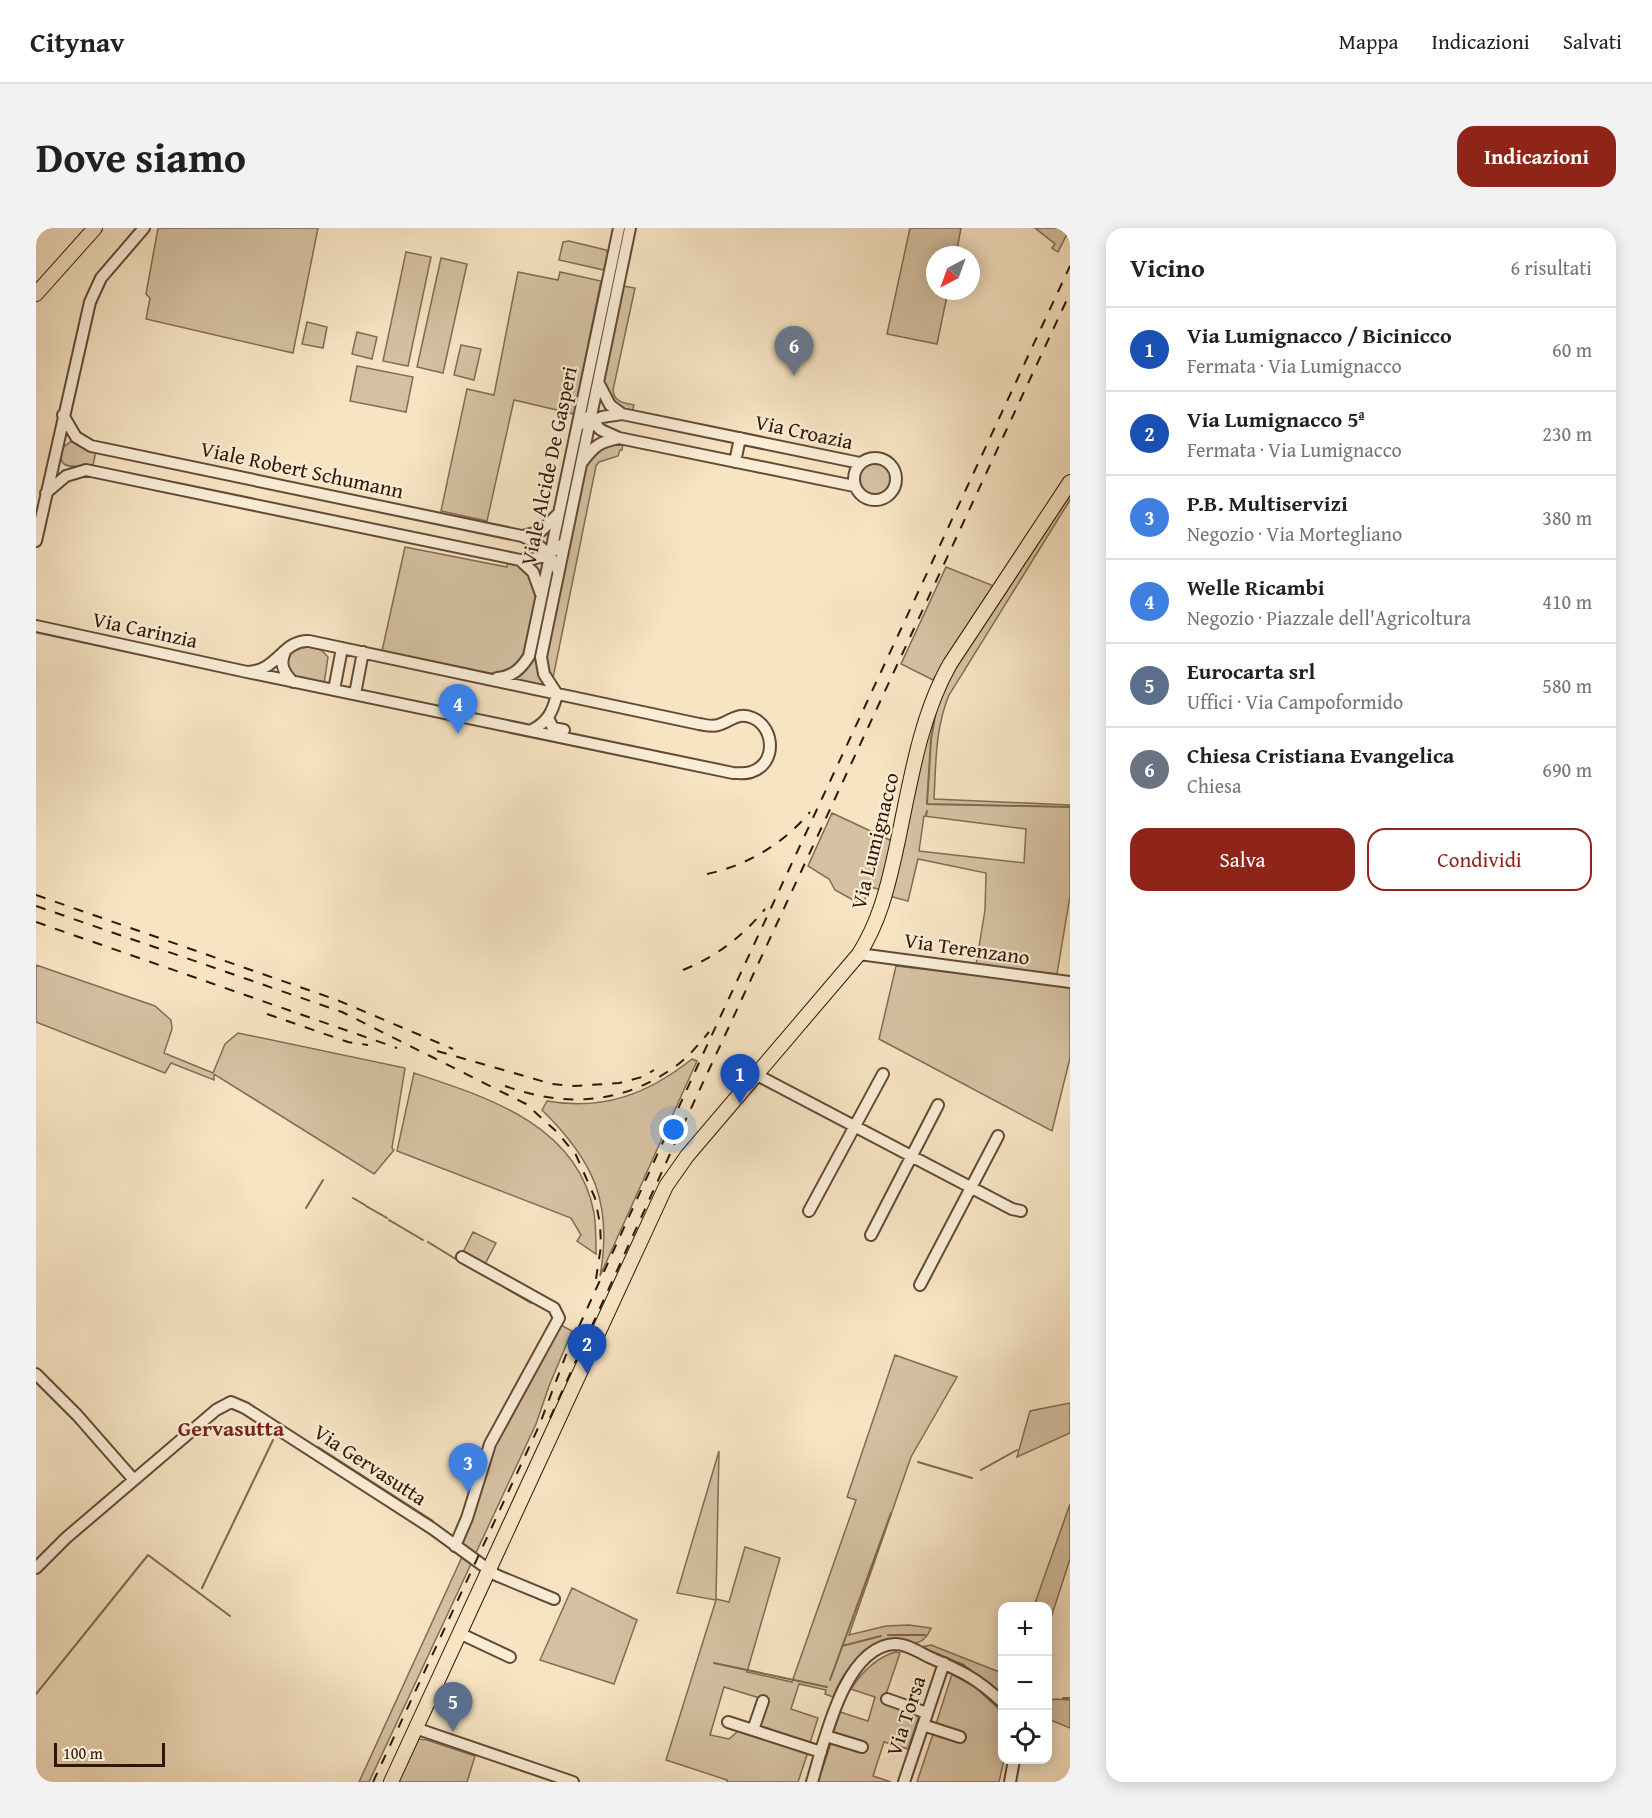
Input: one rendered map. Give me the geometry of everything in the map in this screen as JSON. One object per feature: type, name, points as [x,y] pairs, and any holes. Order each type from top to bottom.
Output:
[{"type":"main road","points":[[36,294],[95,228]]},
{"type":"main road","name":"Via Lumignacco","points":[[391,1782],[666,1186],[687,1156],[859,954],[873,930],[884,902],[921,737],[934,693],[950,664],[1070,482]]},
{"type":"street","points":[[36,540],[84,320],[95,290],[114,261],[144,228]]},
{"type":"street","name":"Viale Alcide De Gasperi","points":[[482,678],[504,678],[524,664],[529,656],[619,228]]},
{"type":"street","name":"Viale Alcide De Gasperi","points":[[557,693],[544,674],[541,657],[630,228]]},
{"type":"street","points":[[598,382],[610,405],[622,414]]},
{"type":"street","points":[[582,403],[590,421]]},
{"type":"street","name":"Via Croazia","points":[[577,430],[590,421],[622,414],[860,463],[873,458],[886,461],[894,472],[895,485],[888,496],[875,501],[862,497],[854,486],[854,474],[860,463]]},
{"type":"street","points":[[55,452],[66,440],[76,437],[63,415]]},
{"type":"street","name":"Via Croazia","points":[[590,421],[608,434],[619,438],[854,486]]},
{"type":"street","name":"Viale Robert Schumann","points":[[76,437],[84,443],[97,447],[522,536],[550,555],[558,571]]},
{"type":"street","points":[[580,465],[596,445],[619,438]]},
{"type":"street","name":"Via Croazia","points":[[735,462],[740,438]]},
{"type":"street","points":[[46,493],[54,484],[72,472],[60,465],[55,452]]},
{"type":"street","name":"Viale Robert Schumann","points":[[72,472],[93,471],[520,560],[550,555]]},
{"type":"street","points":[[522,536],[541,531],[559,513]]},
{"type":"street","points":[[550,555],[564,543]]},
{"type":"street","points":[[520,560],[533,572],[542,597]]},
{"type":"street","name":"Via Carinzia","points":[[36,626],[293,682],[694,764]]},
{"type":"street","points":[[247,672],[255,672],[268,666],[288,647],[301,640],[710,726],[720,725],[734,717],[746,716],[760,722],[771,742],[767,758],[762,765],[752,772],[733,773],[694,764],[682,756],[555,728],[549,724],[548,718]]},
{"type":"street","points":[[288,647],[282,663],[284,671],[293,682]]},
{"type":"street","points":[[334,690],[342,648]]},
{"type":"street","points":[[355,694],[363,652]]},
{"type":"street","points":[[532,730],[548,718],[554,709],[557,693]]},
{"type":"street","name":"Via Terenzano","points":[[859,954],[1070,982]]},
{"type":"street","points":[[809,1211],[883,1074]]},
{"type":"street","points":[[757,1075],[1012,1209],[1021,1211]]},
{"type":"street","points":[[871,1235],[938,1105]]},
{"type":"street","points":[[920,1285],[998,1136]]},
{"type":"street","points":[[454,1546],[467,1518],[490,1444],[559,1318],[554,1308],[462,1257]]},
{"type":"street","points":[[36,1374],[77,1415],[134,1480]]},
{"type":"street","name":"Via Gervasutta","points":[[36,1568],[66,1538],[216,1410],[227,1403],[234,1402],[433,1529],[488,1570]]},
{"type":"street","points":[[488,1570],[554,1599]]},
{"type":"street","points":[[459,1633],[510,1657]]},
{"type":"street","points":[[812,1782],[842,1689],[857,1668],[872,1654],[885,1647],[902,1645],[970,1674],[998,1698]]},
{"type":"street","name":"Via Torsa","points":[[904,1782],[944,1663]]},
{"type":"street","points":[[887,1699],[927,1713]]},
{"type":"street","points":[[753,1730],[763,1701]]},
{"type":"street","points":[[728,1722],[821,1752]]},
{"type":"street","points":[[923,1725],[960,1737]]},
{"type":"street","points":[[415,1728],[573,1782]]},
{"type":"street","points":[[826,1736],[862,1747]]},
{"type":"street","points":[[1010,1782],[1013,1764]]},
{"type":"shaded area","points":[[158,228],[318,228],[293,353],[146,319],[150,298],[146,294]]},
{"type":"shaded area","points":[[910,228],[961,228],[958,246],[926,246],[926,300],[946,300],[937,344],[887,334]]},
{"type":"shaded area","points":[[1035,228],[1070,228],[1058,252],[1052,248],[1055,244]]},
{"type":"shaded area","points":[[569,241],[606,250],[608,253],[604,270],[559,260],[563,242]]},
{"type":"shaded area","points":[[406,252],[431,257],[408,366],[383,361]]},
{"type":"shaded area","points":[[441,258],[467,264],[443,373],[417,367]]},
{"type":"shaded area","points":[[518,272],[558,280],[560,272],[601,281],[574,414],[514,400],[487,521],[441,511],[467,389],[494,395]]},
{"type":"shaded area","points":[[623,286],[635,288],[613,390],[617,399],[634,405],[632,412],[613,400],[604,378]]},
{"type":"shaded area","points":[[307,322],[327,327],[323,348],[302,344]]},
{"type":"shaded area","points":[[357,332],[377,337],[372,359],[352,354]]},
{"type":"shaded area","points":[[461,345],[481,349],[474,380],[454,375]]},
{"type":"shaded area","points":[[357,366],[413,377],[406,412],[350,401]]},
{"type":"shaded area","points":[[70,442],[96,450],[93,466],[70,466],[62,462],[61,449]]},
{"type":"shaded area","points":[[623,443],[618,456],[599,462],[596,466],[553,678],[547,668],[546,653],[584,469],[595,453],[610,445]]},
{"type":"shaded area","points":[[875,463],[886,468],[891,479],[886,490],[875,495],[864,490],[859,479],[864,468]]},
{"type":"shaded area","points":[[1070,490],[1070,500],[949,695],[939,733],[934,799],[1070,805],[1070,896],[1057,974],[976,965],[985,910],[986,873],[918,859],[908,901],[889,896],[933,710],[942,685]],"holes":[[[924,816],[1026,829],[1024,863],[919,851]]]},
{"type":"shaded area","points":[[405,547],[507,567],[508,561],[522,568],[530,578],[534,589],[534,614],[524,654],[510,670],[494,674],[480,672],[382,651]]},
{"type":"shaded area","points":[[552,565],[554,569],[537,657],[548,687],[512,679],[522,672]]},
{"type":"shaded area","points":[[946,567],[994,586],[933,680],[901,664]]},
{"type":"shaded area","points":[[305,646],[321,650],[328,657],[324,684],[293,676],[286,663],[292,651]]},
{"type":"shaded area","points":[[832,813],[892,841],[881,890],[871,887],[862,905],[835,890],[829,879],[808,866]]},
{"type":"shaded area","points":[[36,965],[155,1006],[171,1020],[172,1029],[164,1053],[213,1073],[225,1044],[238,1033],[405,1068],[392,1148],[394,1150],[374,1174],[214,1074],[214,1080],[171,1063],[165,1073],[36,1022]]},
{"type":"shaded area","points":[[896,966],[1070,986],[1070,1058],[1052,1131],[879,1039]]},
{"type":"shaded area","points":[[692,1059],[697,1061],[600,1276],[604,1226],[595,1185],[575,1147],[542,1110],[547,1101],[587,1104],[624,1097],[659,1082]]},
{"type":"shaded area","points":[[414,1073],[499,1105],[525,1119],[549,1136],[569,1157],[585,1183],[594,1213],[596,1254],[577,1241],[581,1235],[571,1218],[397,1151]]},
{"type":"shaded area","points":[[473,1232],[496,1243],[484,1266],[462,1254]]},
{"type":"shaded area","points":[[559,1324],[572,1331],[536,1424],[474,1557],[461,1541],[491,1452]]},
{"type":"shaded area","points":[[895,1355],[957,1377],[911,1457],[849,1635],[886,1626],[909,1625],[931,1628],[927,1636],[916,1643],[883,1641],[867,1650],[846,1671],[833,1697],[825,1694],[826,1690],[799,1684],[791,1709],[818,1718],[810,1743],[758,1725],[766,1700],[724,1687],[710,1735],[729,1739],[738,1731],[808,1752],[798,1782],[727,1782],[727,1780],[666,1760],[716,1600],[677,1593],[719,1451],[716,1599],[729,1602],[745,1547],[780,1558],[747,1672],[792,1682],[856,1500],[847,1497]]},
{"type":"shaded area","points":[[1070,1403],[1070,1433],[1017,1457],[1030,1411]]},
{"type":"shaded area","points":[[1070,1504],[1070,1559],[1052,1615],[1052,1602],[1035,1602]]},
{"type":"shaded area","points":[[462,1557],[471,1564],[369,1782],[359,1782]]},
{"type":"shaded area","points":[[572,1588],[637,1620],[614,1684],[540,1660]]},
{"type":"shaded area","points":[[931,1645],[998,1671],[998,1693],[964,1665],[921,1647]]},
{"type":"shaded area","points":[[895,1652],[900,1653],[883,1703],[919,1716],[908,1749],[884,1742],[873,1776],[891,1782],[818,1782],[831,1743],[862,1752],[833,1734],[840,1712],[868,1721],[875,1697],[851,1689],[870,1666]]},
{"type":"shaded area","points":[[952,1674],[975,1687],[998,1708],[998,1764],[1003,1764],[999,1782],[917,1782],[933,1734],[960,1742],[963,1732],[936,1724]]},
{"type":"shaded area","points":[[1052,1700],[1070,1700],[1070,1728],[1052,1721]]},
{"type":"shaded area","points":[[419,1739],[475,1756],[467,1782],[397,1782]]},
{"type":"waterway","points":[[954,670],[1070,495]]},
{"type":"waterway","points":[[936,711],[931,739],[927,804],[1070,807]]},
{"type":"waterway","points":[[926,815],[927,811]]},
{"type":"waterway","points":[[306,1208],[323,1180]]},
{"type":"waterway","points":[[353,1198],[365,1205]]},
{"type":"waterway","points":[[366,1206],[387,1218]]},
{"type":"waterway","points":[[389,1220],[423,1240]]},
{"type":"waterway","points":[[428,1242],[459,1261]]},
{"type":"waterway","points":[[477,1271],[531,1303],[534,1301]]},
{"type":"waterway","points":[[202,1588],[273,1440]]},
{"type":"waterway","points":[[318,1447],[433,1521]]},
{"type":"waterway","points":[[981,1470],[1017,1450]]},
{"type":"waterway","points":[[918,1462],[972,1478]]},
{"type":"waterway","points":[[830,1680],[891,1513]]},
{"type":"waterway","points":[[36,1694],[148,1555],[230,1616]]},
{"type":"waterway","points":[[888,1635],[925,1635]]},
{"type":"waterway","points":[[842,1646],[881,1636]]},
{"type":"waterway","points":[[931,1652],[964,1665]]},
{"type":"waterway","points":[[714,1663],[827,1687]]},
{"type":"waterway","points":[[1063,1698],[1070,1698]]},
{"type":"railway","points":[[373,1782],[539,1426],[566,1355],[703,1054],[1070,266]]},
{"type":"railway","points":[[550,1418],[680,1132],[1070,293]]},
{"type":"railway","points":[[707,874],[737,865],[764,852],[788,834],[810,812]]},
{"type":"railway","points":[[36,895],[337,1000],[453,1049]]},
{"type":"railway","points":[[36,906],[342,1012],[526,1104],[557,1132],[576,1155],[595,1198],[601,1246],[596,1279]]},
{"type":"railway","points":[[683,970],[728,945],[765,909]]},
{"type":"railway","points":[[36,922],[397,1048]]},
{"type":"railway","points":[[267,1014],[348,1042],[368,1045]]},
{"type":"railway","points":[[505,1086],[527,1093],[570,1099],[591,1099],[612,1095],[633,1089],[673,1068],[688,1056],[709,1032]]},
{"type":"railway","points":[[437,1051],[552,1084],[575,1086],[619,1083],[642,1077],[654,1070]]},
{"type":"place","name":"Chiesa Cristiana Evangelica","points":[[794,376]]},
{"type":"place","name":"Welle Ricambi","points":[[458,734]]},
{"type":"place","name":"Via Lumignacco / Bicinicco","points":[[740,1104]]},
{"type":"place","name":"Via Lumignacco 5ª","points":[[587,1374]]},
{"type":"place","name":"P.B. Multiservizi","points":[[468,1493]]},
{"type":"place","name":"Eurocarta srl","points":[[453,1732]]},
{"type":"district","name":"Gervasutta","points":[[231,1428]]}]
